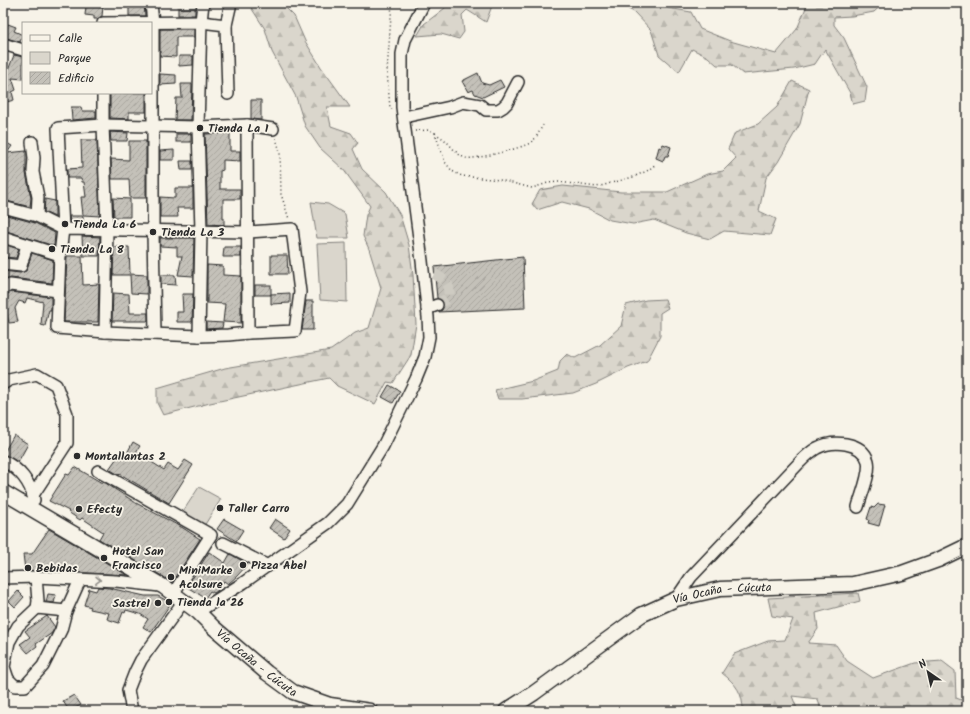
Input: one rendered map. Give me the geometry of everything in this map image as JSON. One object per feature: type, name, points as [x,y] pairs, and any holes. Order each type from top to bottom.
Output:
[{"type":"main road","name":"Vía Ocaña - Cúcuta","points":[[3,492],[174,594],[198,612],[213,627],[267,673],[293,692],[330,705],[370,711]]},
{"type":"main road","name":"Vía Ocaña - Cúcuta","points":[[506,711],[534,693],[641,615],[676,599],[720,589],[853,584],[902,573],[938,560],[967,546]]},
{"type":"street","points":[[151,3],[153,23],[153,230],[155,334]]},
{"type":"street","points":[[199,336],[201,231],[198,127],[201,22],[203,3]]},
{"type":"street","points":[[228,94],[226,24],[231,3]]},
{"type":"street","points":[[198,612],[268,566],[328,523],[347,504],[383,446],[416,379],[425,357],[432,307],[429,273],[402,107],[402,54],[408,34],[424,3]]},
{"type":"street","points":[[153,23],[201,22],[226,24]]},
{"type":"street","points":[[3,44],[22,50]]},
{"type":"street","points":[[404,117],[450,107],[464,102],[480,105],[486,110],[498,110],[507,104],[518,82]]},
{"type":"street","points":[[103,94],[107,229],[106,332]]},
{"type":"street","points":[[3,207],[37,216],[63,230],[107,229],[248,232],[292,229],[300,292],[295,331],[199,336],[106,332],[57,328],[60,255],[63,230],[58,128],[103,125],[198,127],[247,125],[273,129]]},
{"type":"street","points":[[247,125],[248,333]]},
{"type":"street","points":[[32,142],[34,158],[33,172],[38,197],[37,216]]},
{"type":"street","points":[[3,237],[60,255]]},
{"type":"street","points":[[3,264],[21,266],[26,245]]},
{"type":"street","points":[[3,289],[10,285],[58,291]]},
{"type":"street","points":[[3,384],[9,380],[37,374],[56,384],[67,414],[67,443],[33,495]]},
{"type":"street","points":[[676,599],[696,571],[795,467],[816,448],[830,444],[846,444],[858,448],[865,456],[868,466],[867,474],[858,507]]},
{"type":"street","points":[[3,462],[22,474],[33,495],[36,512]]},
{"type":"street","points":[[98,471],[211,535],[174,594],[135,672],[128,690],[132,711]]},
{"type":"street","points":[[223,543],[268,566]]},
{"type":"street","points":[[3,578],[36,577],[128,581],[174,594]]},
{"type":"street","points":[[36,577],[38,601],[37,608],[18,626],[9,642],[4,667],[8,679],[15,686],[25,686],[43,666],[61,630],[66,611],[80,580]]},
{"type":"street","points":[[37,608],[66,611]]},
{"type":"path","points":[[392,3],[387,72],[388,92],[390,108],[404,117]]},
{"type":"path","points":[[406,132],[424,129],[429,130],[442,138],[460,155],[466,158],[475,158],[529,144],[535,139],[543,126]]},
{"type":"path","points":[[273,129],[280,152],[281,194],[292,229]]},
{"type":"path","points":[[434,133],[445,162],[452,171],[462,176],[500,180],[532,188],[548,183],[559,182],[597,187],[633,177],[647,171],[656,164]]},
{"type":"green space","points":[[250,3],[281,3],[294,16],[305,41],[321,67],[350,107],[327,107],[331,126],[351,133],[358,143],[353,149],[362,169],[386,192],[400,215],[409,245],[413,275],[416,324],[411,355],[393,383],[387,382],[375,404],[337,386],[329,378],[210,403],[163,415],[157,403],[157,388],[225,368],[331,350],[355,333],[369,328],[381,288],[369,249],[363,236],[366,215],[370,206],[343,169],[320,148],[305,126],[296,97],[272,52],[265,29],[250,6]]},
{"type":"green space","points":[[447,3],[493,3],[486,22],[467,10],[462,15],[464,32],[459,39],[441,34],[417,36],[424,24],[445,8]]},
{"type":"green space","points":[[617,3],[662,3],[668,8],[691,12],[700,29],[730,41],[776,54],[797,29],[808,3],[884,3],[874,12],[852,16],[834,17],[834,25],[844,38],[867,87],[865,101],[853,104],[850,93],[825,49],[815,64],[794,69],[743,74],[732,65],[717,65],[708,57],[692,49],[679,72],[659,55],[651,30],[634,12]]},
{"type":"green space","points":[[792,81],[809,89],[800,124],[778,162],[766,178],[759,211],[776,219],[770,235],[724,231],[710,239],[686,233],[654,220],[633,224],[610,220],[589,209],[562,202],[537,210],[532,204],[540,190],[563,186],[621,192],[667,192],[707,174],[723,171],[736,158],[728,149],[735,133],[758,124],[777,107]]},
{"type":"green space","points":[[311,202],[328,204],[345,214],[349,238],[317,238]]},
{"type":"green space","points":[[346,243],[347,302],[320,300],[317,244]]},
{"type":"green space","points":[[665,299],[668,308],[660,313],[660,336],[647,361],[573,393],[522,399],[498,399],[495,390],[533,381],[558,371],[560,361],[567,354],[575,358],[600,345],[621,326],[626,305],[646,300]]},
{"type":"green space","points":[[199,487],[221,499],[204,526],[182,513]]},
{"type":"green space","points":[[858,593],[860,601],[816,613],[818,629],[808,643],[836,645],[847,661],[873,678],[915,663],[942,661],[955,671],[956,698],[967,702],[967,711],[821,711],[818,699],[792,696],[798,711],[743,711],[742,699],[738,689],[722,673],[734,654],[768,641],[785,640],[793,619],[772,616],[768,598]]},
{"type":"building","points":[[129,3],[144,3],[145,16],[129,16]]},
{"type":"building","points":[[86,6],[103,7],[102,16],[94,19],[94,16],[85,15]]},
{"type":"building","points":[[178,8],[195,8],[195,15],[178,15]]},
{"type":"building","points":[[8,24],[16,27],[14,31],[22,35],[22,37],[20,42],[3,37]]},
{"type":"building","points":[[160,29],[194,29],[194,37],[176,37],[176,57],[160,56]]},
{"type":"building","points":[[14,55],[22,57],[22,79],[12,78],[16,90],[12,92],[14,100],[3,103],[3,64],[7,73]]},
{"type":"building","points":[[179,56],[193,56],[193,65],[179,66]]},
{"type":"building","points":[[478,73],[482,83],[489,85],[500,80],[504,87],[483,97],[475,94],[473,90],[468,92],[462,81]]},
{"type":"building","points":[[160,74],[176,75],[176,84],[160,85]]},
{"type":"building","points":[[181,84],[192,84],[191,120],[175,120],[176,98],[182,98]]},
{"type":"building","points":[[110,94],[146,94],[146,112],[129,112],[129,119],[110,118]]},
{"type":"building","points":[[251,100],[261,100],[261,120],[251,119]]},
{"type":"building","points":[[71,107],[81,107],[82,111],[96,111],[96,118],[72,120]]},
{"type":"building","points":[[110,132],[128,133],[127,141],[111,141]]},
{"type":"building","points":[[230,133],[230,151],[240,151],[240,161],[223,160],[223,170],[220,171],[220,189],[240,189],[240,199],[223,199],[224,225],[208,224],[205,134]]},
{"type":"building","points":[[176,134],[191,134],[191,142],[176,142]]},
{"type":"building","points":[[81,140],[97,140],[100,216],[83,215],[81,197],[86,197],[84,182],[82,182],[81,178],[67,178],[67,169],[82,168]]},
{"type":"building","points":[[3,141],[12,146],[7,153],[26,151],[26,173],[31,198],[30,207],[3,200]]},
{"type":"building","points":[[129,141],[146,141],[146,198],[130,198],[129,179],[112,179],[111,159],[129,160]]},
{"type":"building","points":[[663,144],[671,147],[668,156],[665,156],[663,161],[656,158],[659,147],[661,148]]},
{"type":"building","points":[[174,150],[174,160],[160,160],[160,151]]},
{"type":"building","points":[[180,161],[192,161],[192,170],[181,170]]},
{"type":"building","points":[[175,188],[193,188],[193,208],[177,208],[178,217],[160,217],[160,197],[175,198]]},
{"type":"building","points":[[113,198],[130,199],[130,217],[114,217]]},
{"type":"building","points":[[45,199],[55,201],[55,217],[44,212]]},
{"type":"building","points":[[3,214],[35,223],[55,233],[54,246],[3,230]]},
{"type":"building","points":[[69,216],[83,216],[83,222],[70,222]]},
{"type":"building","points":[[82,236],[100,237],[99,256],[83,256]]},
{"type":"building","points":[[160,238],[194,238],[193,276],[178,275],[182,256],[177,256],[177,247],[160,246]]},
{"type":"building","points":[[3,244],[19,249],[16,258],[3,257]]},
{"type":"building","points":[[114,247],[129,247],[130,274],[147,275],[147,294],[131,293],[130,275],[113,275]]},
{"type":"building","points":[[224,247],[241,247],[241,257],[223,257]]},
{"type":"building","points":[[32,253],[53,260],[52,283],[11,278],[3,281],[3,271],[20,273],[26,271]]},
{"type":"building","points":[[271,255],[287,255],[288,274],[271,274]]},
{"type":"building","points":[[67,256],[82,256],[83,285],[99,284],[98,322],[64,322]]},
{"type":"building","points":[[523,257],[525,308],[438,312],[442,310],[444,306],[442,300],[437,298],[434,267]]},
{"type":"building","points":[[207,265],[223,266],[223,275],[241,276],[241,323],[223,322],[225,304],[207,303]]},
{"type":"building","points":[[161,275],[175,275],[176,285],[161,284]]},
{"type":"building","points":[[255,285],[271,285],[271,295],[255,295]]},
{"type":"building","points":[[11,292],[51,297],[51,310],[49,310],[45,326],[41,325],[43,302],[27,298],[25,303],[19,301],[15,308],[18,322],[9,323],[6,310],[3,311],[3,296]]},
{"type":"building","points":[[113,293],[129,294],[130,313],[148,313],[148,321],[112,321]]},
{"type":"building","points":[[290,293],[290,303],[271,304],[271,294]]},
{"type":"building","points":[[182,294],[193,294],[192,322],[177,322],[177,312],[183,312]]},
{"type":"building","points":[[306,301],[313,301],[313,330],[302,330]]},
{"type":"building","points":[[206,322],[223,323],[222,328],[206,329]]},
{"type":"building","points":[[389,385],[400,391],[393,403],[382,397]]},
{"type":"building","points":[[14,435],[28,444],[18,462],[3,454]]},
{"type":"building","points":[[133,442],[140,446],[136,452],[164,470],[168,464],[178,470],[185,460],[193,465],[169,503],[109,469],[122,451],[127,453]]},
{"type":"building","points":[[75,467],[102,483],[104,482],[136,503],[183,528],[200,539],[172,582],[99,539],[103,532],[82,518],[80,520],[68,512],[69,511],[49,501],[66,474],[69,475]]},
{"type":"building","points":[[878,504],[885,505],[879,526],[868,523],[869,520],[867,519],[871,507],[874,508]]},
{"type":"building","points":[[224,519],[243,530],[236,541],[217,529]]},
{"type":"building","points":[[275,519],[290,529],[284,538],[269,528]]},
{"type":"building","points":[[49,529],[127,575],[25,570],[23,554],[32,554]]},
{"type":"building","points":[[209,552],[225,563],[230,554],[248,564],[228,584],[224,581],[217,591],[214,593],[210,591],[205,598],[187,587]]},
{"type":"building","points":[[98,587],[145,596],[158,596],[171,603],[151,632],[143,627],[148,619],[140,614],[126,610],[125,613],[123,612],[119,623],[107,619],[109,613],[90,609],[91,607],[84,605],[89,589],[96,591]]},
{"type":"building","points":[[18,591],[24,597],[15,607],[9,601]]},
{"type":"building","points":[[48,594],[56,595],[54,603],[46,602]]},
{"type":"building","points":[[47,616],[55,627],[52,633],[36,644],[37,646],[28,653],[20,644],[30,637],[25,631]]},
{"type":"building","points":[[74,695],[81,705],[69,711],[63,701]]},
{"type":"tunnel","points":[[434,274],[446,282],[449,288],[449,297],[437,305]]},
{"type":"place","name":"Tienda La 1","points":[[200,128]]},
{"type":"place","name":"Tienda La 6","points":[[65,224]]},
{"type":"place","name":"Tienda La 3","points":[[153,232]]},
{"type":"place","name":"Tienda La 8","points":[[52,249]]},
{"type":"place","name":"Montallantas 2","points":[[77,456]]},
{"type":"place","name":"Taller Carro","points":[[220,508]]},
{"type":"place","name":"Efecty","points":[[79,509]]},
{"type":"place","name":"Hotel San Francisco","points":[[104,558]]},
{"type":"place","name":"Pizza Abel","points":[[243,565]]},
{"type":"place","name":"Bebidas","points":[[28,568]]},
{"type":"place","name":"MiniMarke Acolsure","points":[[171,577]]},
{"type":"place","name":"Tienda la 26","points":[[169,602]]},
{"type":"place","name":"Sastre1","points":[[158,603]]}]
